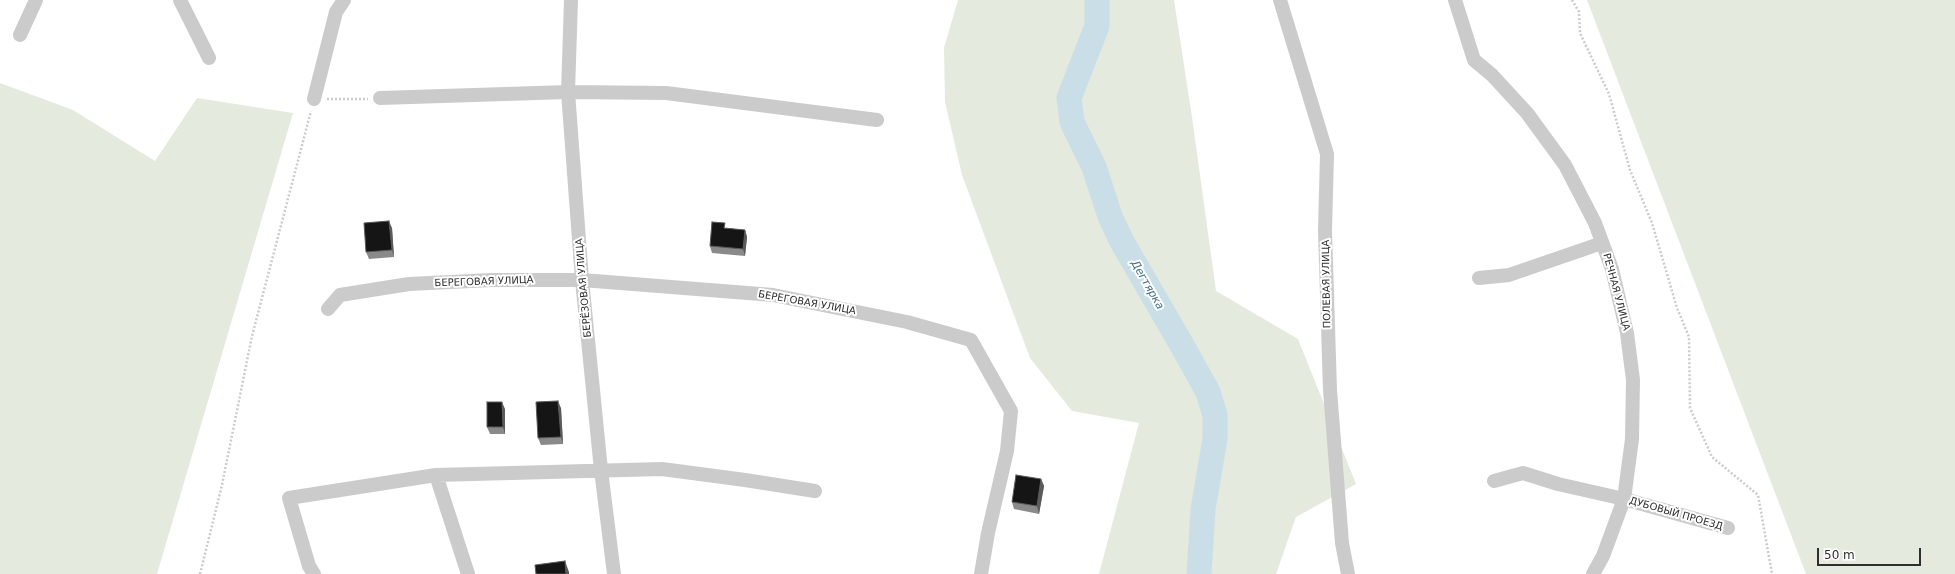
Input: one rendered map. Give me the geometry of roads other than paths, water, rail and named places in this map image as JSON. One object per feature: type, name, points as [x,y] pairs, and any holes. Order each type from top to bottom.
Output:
[{"type":"street","points":[[20,35],[36,0]]},
{"type":"street","points":[[180,0],[209,58]]},
{"type":"street","points":[[314,99],[336,12],[344,0]]},
{"type":"street","name":"БЕРЁЗОВАЯ УЛИЦА","points":[[571,0],[568,92],[582,280],[601,470],[614,574]]},
{"type":"street","name":"ПОЛЕВАЯ УЛИЦА","points":[[1280,0],[1328,154],[1326,231],[1330,390],[1342,543],[1348,574]]},
{"type":"street","name":"РЕЧНАЯ УЛИЦА","points":[[1455,0],[1474,60],[1492,75],[1527,113],[1565,165],[1595,223],[1612,269],[1627,333],[1633,380],[1632,439],[1624,499],[1603,556],[1593,574]]},
{"type":"street","points":[[380,98],[568,92],[666,93],[877,120]]},
{"type":"street","points":[[1479,278],[1509,275],[1602,243]]},
{"type":"street","name":"БЕРЕГОВАЯ УЛИЦА","points":[[328,309],[340,295],[409,284],[492,280],[582,280],[773,295],[907,322],[971,340],[1011,411],[1007,451],[988,533],[981,574]]},
{"type":"street","points":[[314,574],[309,566],[289,498],[436,475],[662,469],[815,491]]},
{"type":"street","name":"ДУБОВЫЙ ПРОЕЗД","points":[[1494,481],[1523,473],[1558,484],[1624,499],[1728,528]]},
{"type":"street","points":[[436,475],[468,574]]},
{"type":"waterway","name":"Дегтярка","points":[[1097,0],[1097,26],[1069,98],[1072,122],[1094,167],[1110,216],[1121,240],[1208,392],[1215,415],[1215,439],[1203,509],[1199,574]]}]
